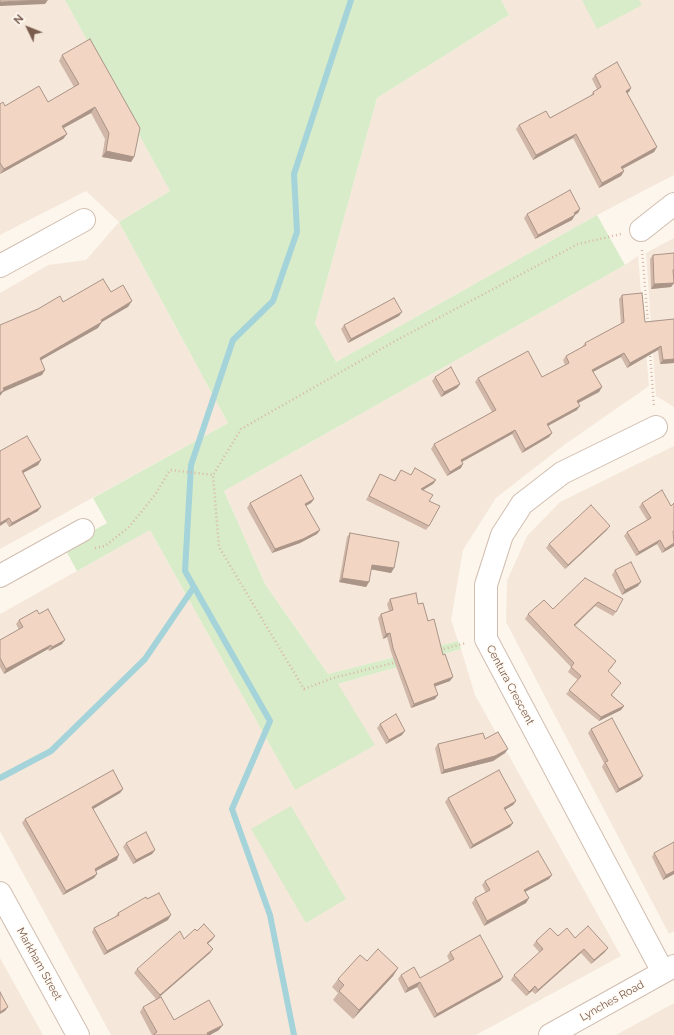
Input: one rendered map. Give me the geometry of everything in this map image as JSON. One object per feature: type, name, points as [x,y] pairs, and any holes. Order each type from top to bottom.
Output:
[{"type":"street","points":[[631,232],[674,204]]},
{"type":"street","points":[[0,266],[84,220]]},
{"type":"street","name":"Centura Crescent","points":[[656,427],[562,474],[522,504],[502,535],[486,585],[486,638],[669,969]]},
{"type":"street","points":[[0,576],[88,539]]},
{"type":"street","name":"Markham Street","points":[[0,893],[78,1035]]},
{"type":"street","name":"Lynches Road","points":[[550,1035],[669,969]]},
{"type":"path","points":[[399,661],[333,678],[304,689],[219,547],[213,475],[241,429],[397,340],[578,244],[631,232]]},
{"type":"path","points":[[643,259],[648,328]]},
{"type":"path","points":[[650,351],[654,397]]},
{"type":"path","points":[[88,539],[105,546],[129,527],[155,495],[170,470],[213,475]]},
{"type":"path","points":[[436,651],[473,642]]},
{"type":"shaded area","points":[[0,0],[65,0],[170,191],[119,222],[86,191],[0,235]]},
{"type":"shaded area","points":[[501,0],[674,0],[674,175],[597,215],[336,362],[315,323],[377,98],[509,15]]},
{"type":"shaded area","points":[[119,222],[228,423],[0,549],[0,293],[48,265],[86,260]]},
{"type":"shaded area","points":[[674,238],[674,407],[656,396],[646,253]]},
{"type":"shaded area","points":[[638,256],[649,386],[564,445],[496,498],[463,550],[451,620],[458,641],[328,674],[265,584],[224,491],[625,265]]},
{"type":"shaded area","points":[[674,446],[674,931],[669,934],[506,622],[507,581],[527,536],[560,502]]},
{"type":"shaded area","points":[[150,530],[295,790],[338,684],[461,649],[475,695],[621,956],[476,1035],[111,1035],[0,831],[0,614]]},
{"type":"shaded area","points":[[0,958],[43,1035],[0,1035]]},
{"type":"shaded area","points":[[674,1003],[674,1035],[616,1035]]},
{"type":"green space","points":[[65,0],[501,0],[509,15],[377,98],[315,323],[336,362],[597,215],[625,265],[224,491],[265,584],[328,674],[458,641],[461,649],[338,684],[375,745],[295,790],[150,530],[77,571],[64,547],[107,523],[93,498],[228,423],[119,222],[170,191]]},
{"type":"green space","points":[[582,0],[639,0],[642,5],[597,29]]},
{"type":"green space","points":[[291,806],[346,899],[306,923],[251,829]]},
{"type":"building","points":[[0,0],[45,0],[0,2]]},
{"type":"building","points":[[90,39],[140,128],[134,157],[106,151],[109,133],[95,107],[62,126],[67,134],[4,169],[0,163],[0,104],[3,102],[5,106],[39,86],[48,102],[79,84],[62,55]]},
{"type":"building","points":[[617,62],[631,88],[626,91],[657,147],[621,167],[624,171],[602,183],[576,134],[536,155],[519,125],[546,111],[550,118],[594,94],[593,92],[601,87],[595,75]]},
{"type":"building","points":[[570,190],[580,209],[574,213],[575,215],[538,235],[527,214]]},
{"type":"building","points":[[674,253],[674,283],[654,284],[653,255]]},
{"type":"building","points":[[103,279],[111,292],[123,285],[132,301],[101,320],[102,322],[40,358],[45,370],[3,388],[4,390],[0,393],[0,325],[38,309],[60,296],[63,302]]},
{"type":"building","points":[[642,293],[645,322],[674,319],[674,359],[663,360],[661,346],[630,363],[624,353],[592,370],[602,387],[577,401],[580,406],[547,424],[552,433],[525,449],[515,430],[461,460],[463,464],[450,472],[434,444],[496,410],[478,378],[528,351],[542,377],[569,363],[566,356],[586,345],[585,343],[624,322],[622,295]]},
{"type":"building","points":[[394,298],[402,312],[351,339],[344,325]]},
{"type":"building","points":[[451,367],[460,384],[444,392],[435,377]]},
{"type":"building","points":[[27,436],[41,460],[22,471],[41,507],[12,523],[9,518],[0,523],[0,451]]},
{"type":"building","points":[[415,468],[436,480],[421,489],[433,495],[429,501],[440,506],[429,526],[369,496],[380,474],[395,481],[401,470],[411,475]]},
{"type":"building","points":[[301,475],[314,499],[305,504],[320,530],[303,539],[275,549],[250,503]]},
{"type":"building","points":[[662,490],[671,506],[674,503],[674,543],[665,549],[660,540],[639,552],[627,532],[651,518],[642,503]]},
{"type":"building","points":[[591,505],[610,526],[568,565],[549,544]]},
{"type":"building","points":[[350,533],[399,542],[394,568],[372,565],[369,582],[342,578]]},
{"type":"building","points":[[631,562],[641,582],[625,590],[615,570]]},
{"type":"building","points":[[585,578],[623,599],[616,612],[598,602],[574,625],[616,661],[608,671],[621,683],[611,695],[624,706],[601,717],[569,690],[581,676],[571,667],[574,663],[528,614],[544,600],[553,609]]},
{"type":"building","points":[[416,593],[418,604],[423,603],[428,621],[434,619],[443,655],[445,654],[453,677],[434,684],[438,695],[414,704],[393,648],[390,633],[386,634],[381,614],[393,610],[390,599]]},
{"type":"building","points":[[48,609],[65,640],[52,647],[51,645],[6,669],[0,658],[0,640],[23,627],[19,620],[37,610],[39,614]]},
{"type":"building","points":[[396,714],[405,731],[389,740],[380,724]]},
{"type":"building","points":[[612,718],[643,776],[619,789],[605,762],[608,761],[591,729]]},
{"type":"building","points":[[498,732],[508,749],[495,756],[444,770],[438,744],[483,733],[485,739]]},
{"type":"building","points":[[113,770],[123,789],[92,807],[119,855],[95,869],[97,874],[66,891],[25,819]]},
{"type":"building","points":[[499,770],[516,801],[504,808],[513,823],[473,845],[448,798]]},
{"type":"building","points":[[146,832],[155,850],[136,860],[126,843]]},
{"type":"building","points":[[674,842],[674,871],[666,875],[654,853]]},
{"type":"building","points":[[538,851],[552,875],[524,890],[529,898],[487,921],[475,898],[490,890],[485,881]]},
{"type":"building","points":[[159,893],[171,915],[107,951],[94,928],[119,915],[118,913],[146,897],[147,899]]},
{"type":"building","points":[[204,924],[215,936],[207,943],[213,949],[160,995],[137,969],[180,931],[184,939],[195,929],[197,931]]},
{"type":"building","points":[[588,926],[608,948],[594,960],[584,949],[538,990],[535,986],[529,992],[514,975],[543,949],[536,941],[550,928],[558,936],[567,928],[575,938]]},
{"type":"building","points":[[480,935],[503,977],[437,1014],[420,982],[408,988],[401,975],[414,967],[420,978],[454,959],[450,952]]},
{"type":"building","points":[[378,949],[398,968],[359,1010],[339,991],[344,985],[338,979],[360,955],[367,961]]},
{"type":"building","points":[[0,992],[8,1007],[0,1012]]},
{"type":"building","points":[[161,997],[174,1020],[209,1000],[223,1025],[207,1033],[208,1035],[155,1035],[154,1034],[157,1032],[143,1007]]},
{"type":"waterway","points":[[294,1035],[270,915],[232,809],[270,721],[185,571],[191,465],[233,340],[273,301],[297,232],[294,174],[351,0]]},
{"type":"waterway","points":[[0,778],[51,751],[145,659],[194,587]]}]
